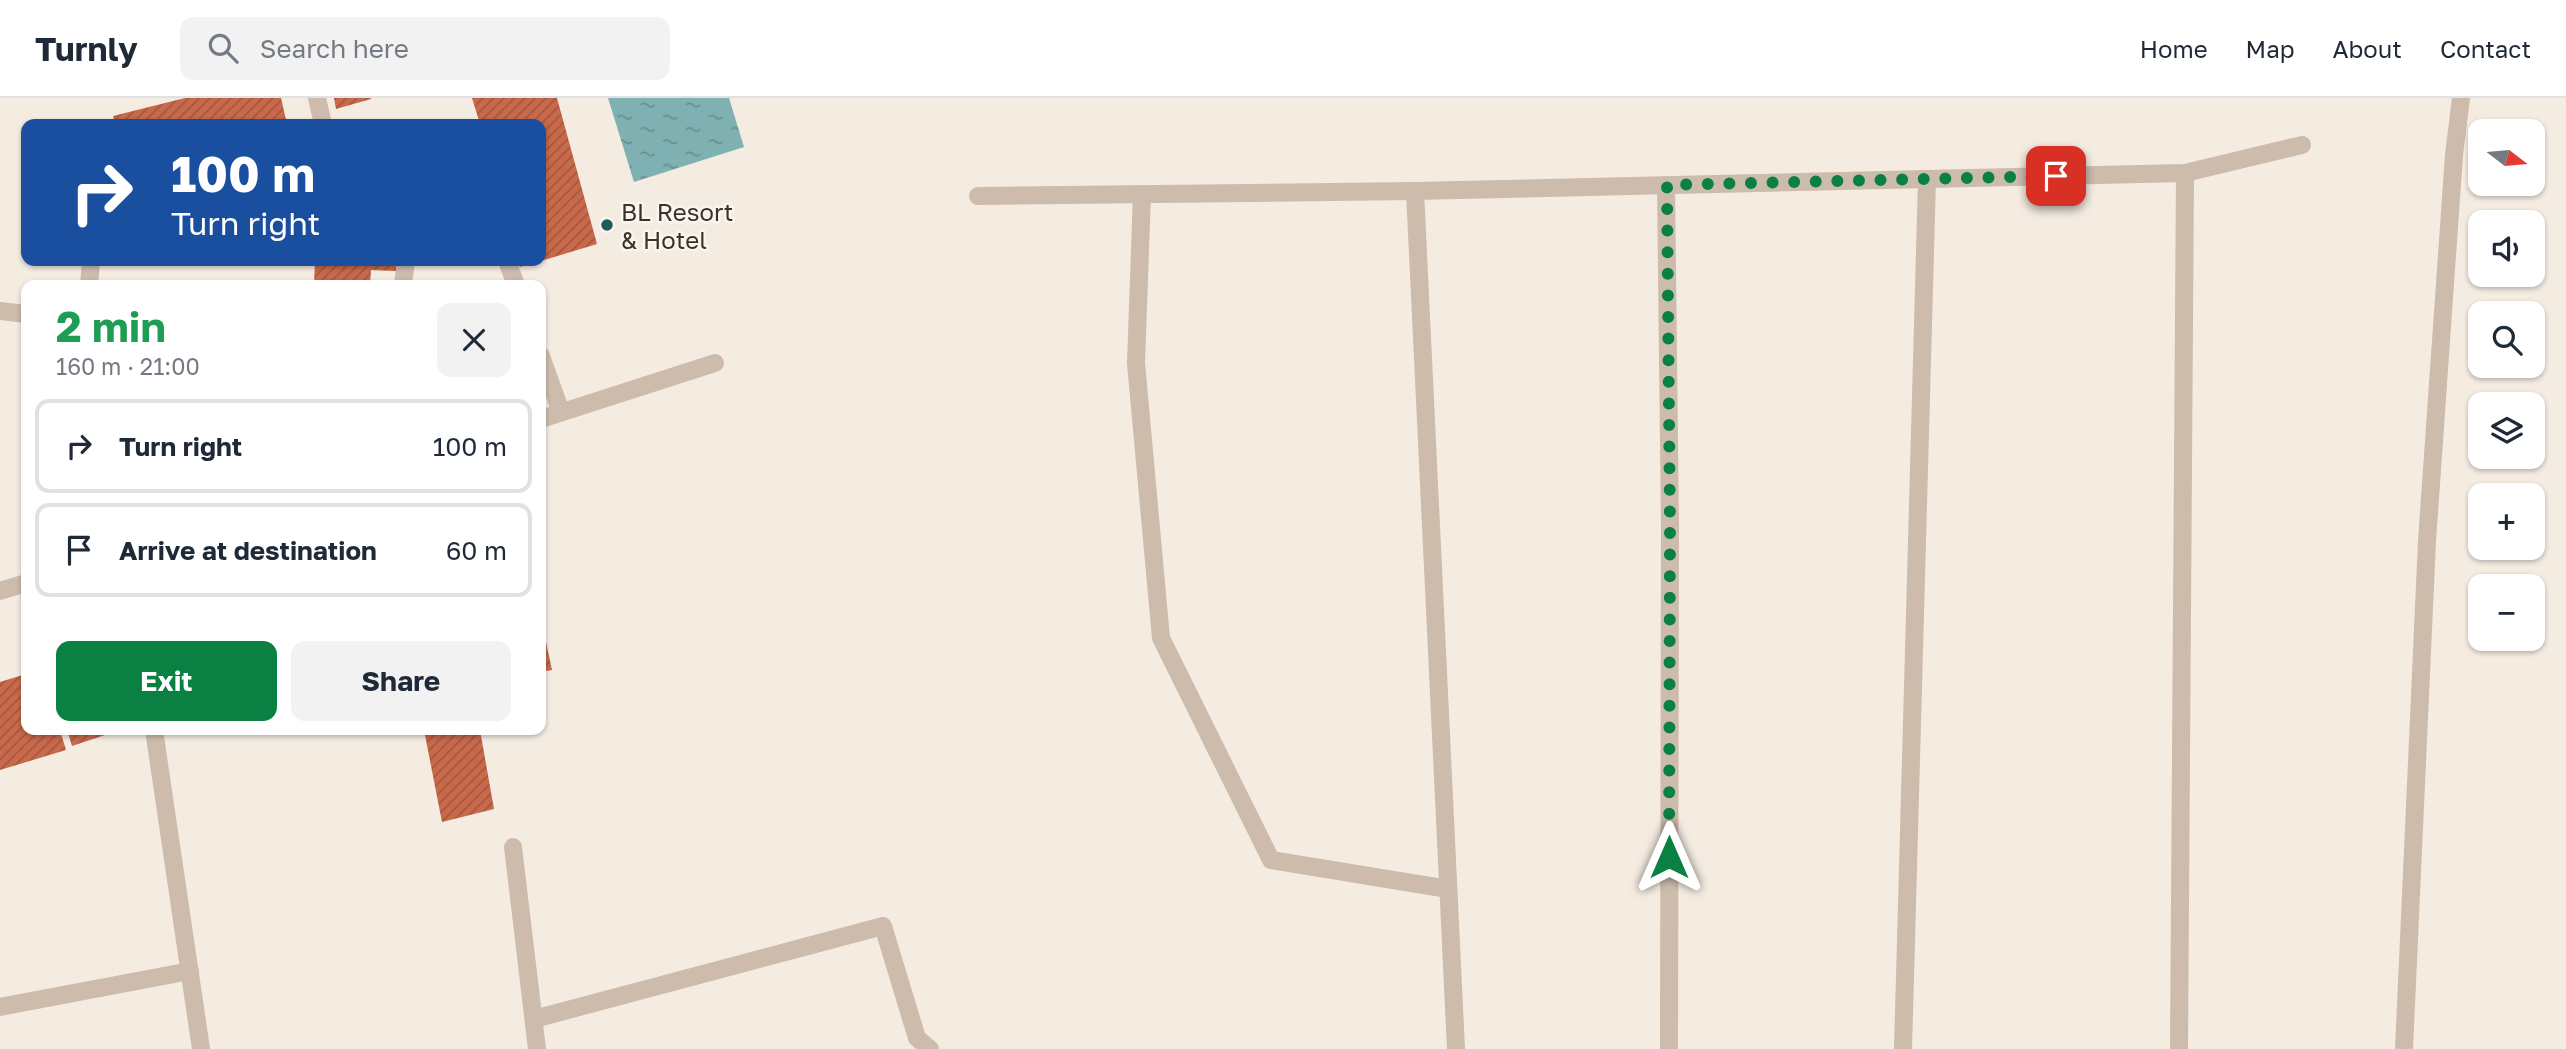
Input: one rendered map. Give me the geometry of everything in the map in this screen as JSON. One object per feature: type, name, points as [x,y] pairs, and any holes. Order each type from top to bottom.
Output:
[{"type":"street","points":[[317,98],[322,119]]},
{"type":"street","points":[[2404,1049],[2427,541],[2454,155],[2461,98]]},
{"type":"street","points":[[978,195],[1415,191],[2185,173],[2302,145]]},
{"type":"street","points":[[2179,1049],[2185,173]]},
{"type":"street","points":[[1903,1049],[1927,179]]},
{"type":"street","points":[[1667,185],[1670,527],[1669,1049]]},
{"type":"street","points":[[1415,191],[1456,1049]]},
{"type":"street","points":[[1142,194],[1136,363],[1161,638],[1271,860],[1448,889]]},
{"type":"street","points":[[0,311],[21,313]]},
{"type":"street","points":[[546,417],[715,363]]},
{"type":"street","points":[[546,370],[561,412]]},
{"type":"street","points":[[0,591],[21,585]]},
{"type":"street","points":[[155,735],[201,1049]]},
{"type":"street","points":[[513,847],[537,1049]]},
{"type":"street","points":[[534,1019],[883,926],[917,1038],[930,1049]]},
{"type":"street","points":[[0,1007],[190,971]]},
{"type":"water","points":[[608,98],[729,98],[744,147],[634,182]]},
{"type":"building","points":[[185,98],[281,98],[286,119],[114,119],[113,116]]},
{"type":"building","points":[[334,98],[371,98],[371,99],[336,109]]},
{"type":"building","points":[[472,98],[557,98],[597,244],[546,259],[546,119],[478,119]]},
{"type":"building","points":[[315,266],[396,266],[396,271],[371,270],[370,280],[314,280]]},
{"type":"building","points":[[546,642],[552,670],[546,671]]},
{"type":"building","points":[[21,676],[21,735],[62,735],[66,750],[0,770],[0,682]]},
{"type":"building","points":[[69,735],[105,735],[72,746]]},
{"type":"building","points":[[425,735],[481,735],[494,809],[442,822]]},
{"type":"place","name":"BL Resort & Hotel","points":[[607,225]]},
{"type":"route","points":[[1669,857],[1667,185],[2056,176]]}]
